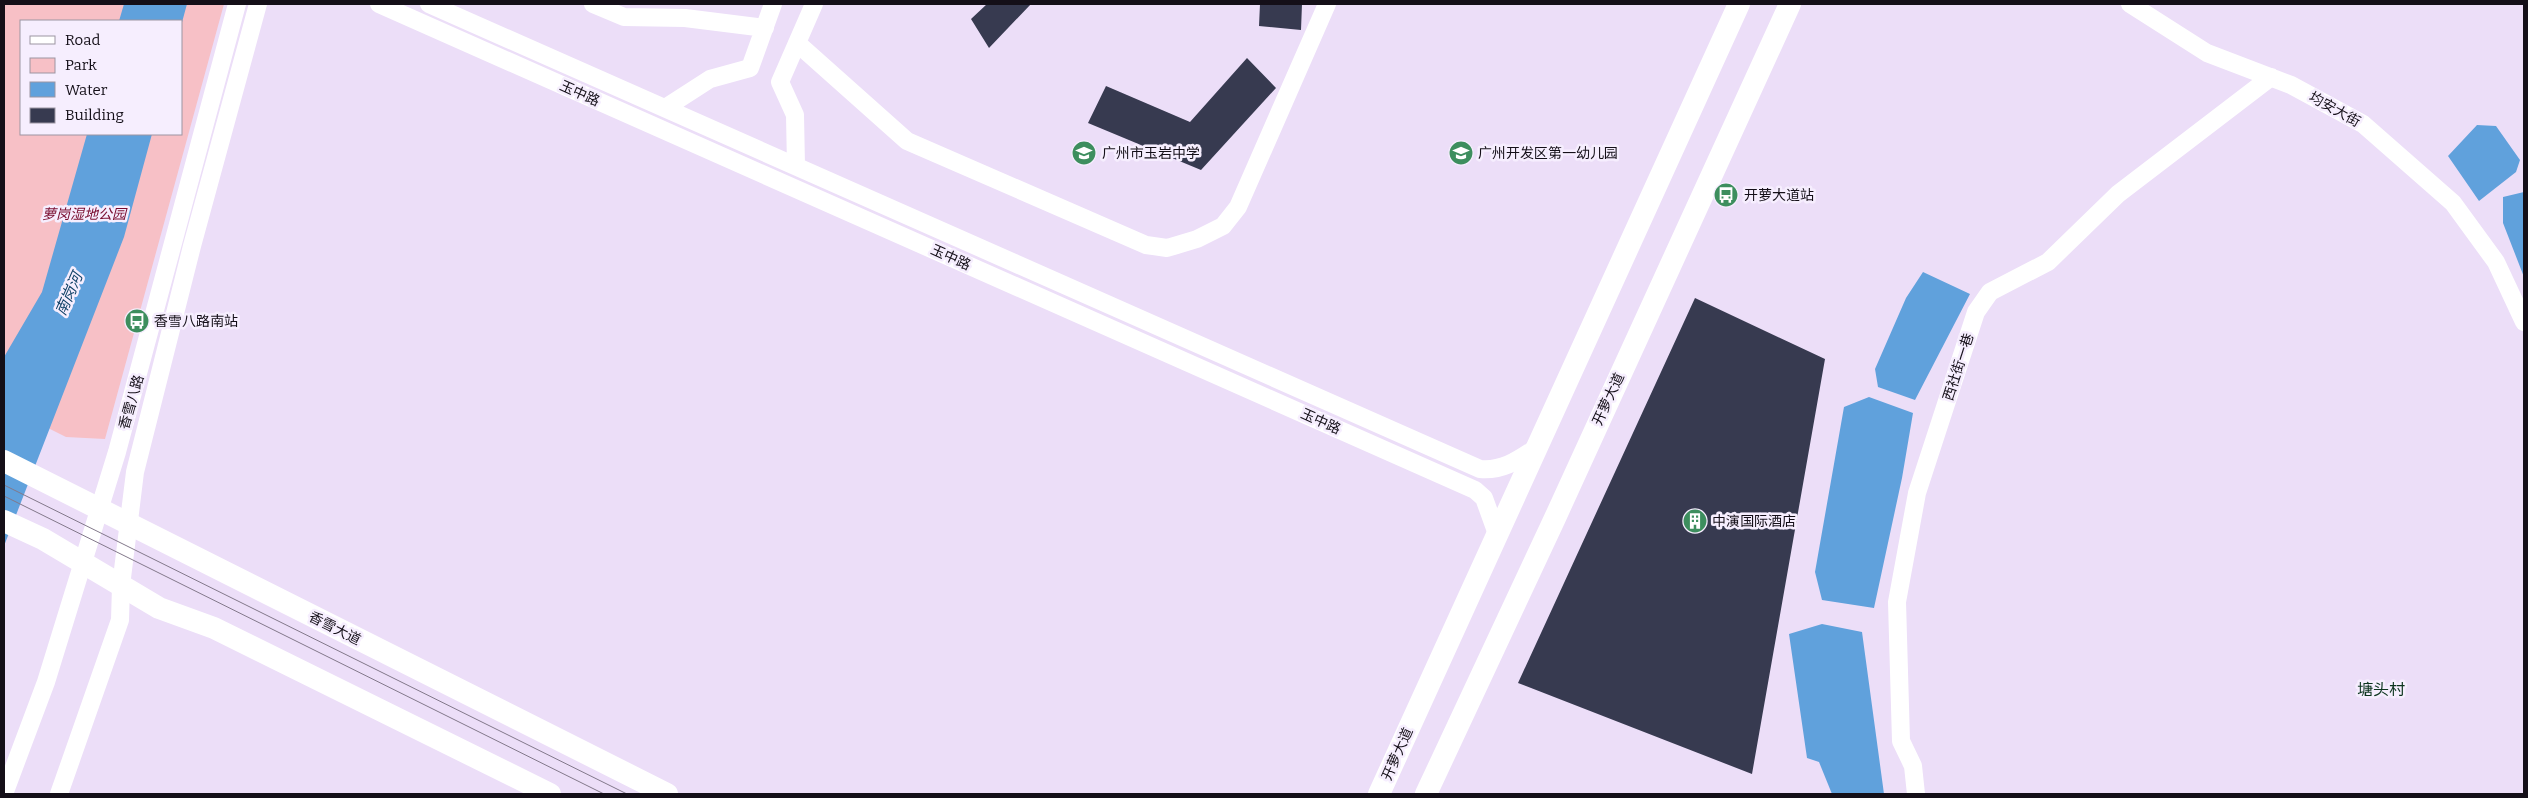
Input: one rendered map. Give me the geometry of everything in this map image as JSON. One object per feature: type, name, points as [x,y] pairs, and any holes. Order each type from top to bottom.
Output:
[{"type":"main road","name":"开萝大道","points":[[1379,794],[1738,4]]},
{"type":"main road","name":"开萝大道","points":[[1426,794],[1559,509],[1790,4]]},
{"type":"main road","name":"香雪大道","points":[[4,461],[667,794]]},
{"type":"main road","points":[[13,525],[43,539],[158,608],[214,628],[550,794]]},
{"type":"street","name":"香雪八路","points":[[4,794],[46,682],[99,508],[144,354],[237,4]]},
{"type":"street","name":"香雪八路","points":[[59,794],[120,620],[121,586],[135,472],[192,246],[258,4]]},
{"type":"street","name":"玉中路","points":[[380,4],[1476,490],[1484,498],[1497,534]]},
{"type":"street","name":"玉中路","points":[[429,4],[1480,470],[1490,470],[1512,464],[1536,448]]},
{"type":"street","points":[[593,4],[624,17],[685,18],[765,28]]},
{"type":"street","points":[[665,108],[710,79],[750,68],[773,4]]},
{"type":"street","points":[[796,166],[794,115],[780,82],[814,4]]},
{"type":"street","points":[[797,43],[830,70],[907,141],[1146,245],[1167,248],[1197,239],[1223,226],[1238,207],[1327,4]]},
{"type":"street","name":"均安大街","points":[[2130,4],[2207,53],[2291,85],[2364,124],[2453,203],[2496,262],[2524,322]]},
{"type":"street","name":"西社街一巷","points":[[1916,794],[1913,766],[1900,741],[1897,602],[1917,493],[1976,312],[1990,292],[2048,262],[2118,194],[2271,77]]},
{"type":"green space","name":"萝岗湿地公园","points":[[4,4],[224,4],[105,439],[66,437],[4,406]]},
{"type":"water","points":[[124,4],[187,4],[182,22],[182,20],[119,20]]},
{"type":"water","points":[[2477,125],[2496,126],[2520,160],[2516,172],[2479,201],[2448,156]]},
{"type":"water","name":"南岗河","points":[[87,135],[152,135],[124,237],[4,546],[4,357],[42,292]]},
{"type":"water","points":[[2524,192],[2524,277],[2503,223],[2503,197]]},
{"type":"water","points":[[1923,272],[1970,294],[1915,400],[1878,387],[1875,369],[1906,298]]},
{"type":"water","points":[[1869,397],[1913,413],[1902,478],[1874,608],[1822,600],[1815,572],[1844,407]]},
{"type":"water","points":[[1822,624],[1862,632],[1884,794],[1832,794],[1819,762],[1807,758],[1789,634]]},
{"type":"building","points":[[987,4],[1031,4],[989,48],[971,19]]},
{"type":"building","points":[[1260,4],[1302,4],[1301,30],[1259,26]]},
{"type":"building","points":[[1247,58],[1276,88],[1201,170],[1088,123],[1106,86],[1190,122]]},
{"type":"building","name":"中演国际酒店","points":[[1695,298],[1825,359],[1752,774],[1518,683]]},
{"type":"tram line","points":[[4,485],[627,794]]},
{"type":"tram line","points":[[4,496],[604,794]]},
{"type":"place","name":"广州市玉岩中学","points":[[1084,153]]},
{"type":"place","name":"广州开发区第一幼儿园","points":[[1461,153]]},
{"type":"place","name":"开萝大道站","points":[[1726,195]]},
{"type":"place","name":"香雪八路南站","points":[[137,321]]},
{"type":"place","name":"中演国际酒店","points":[[1695,521]]},
{"type":"district","name":"塘头村","points":[[2381,689]]}]
